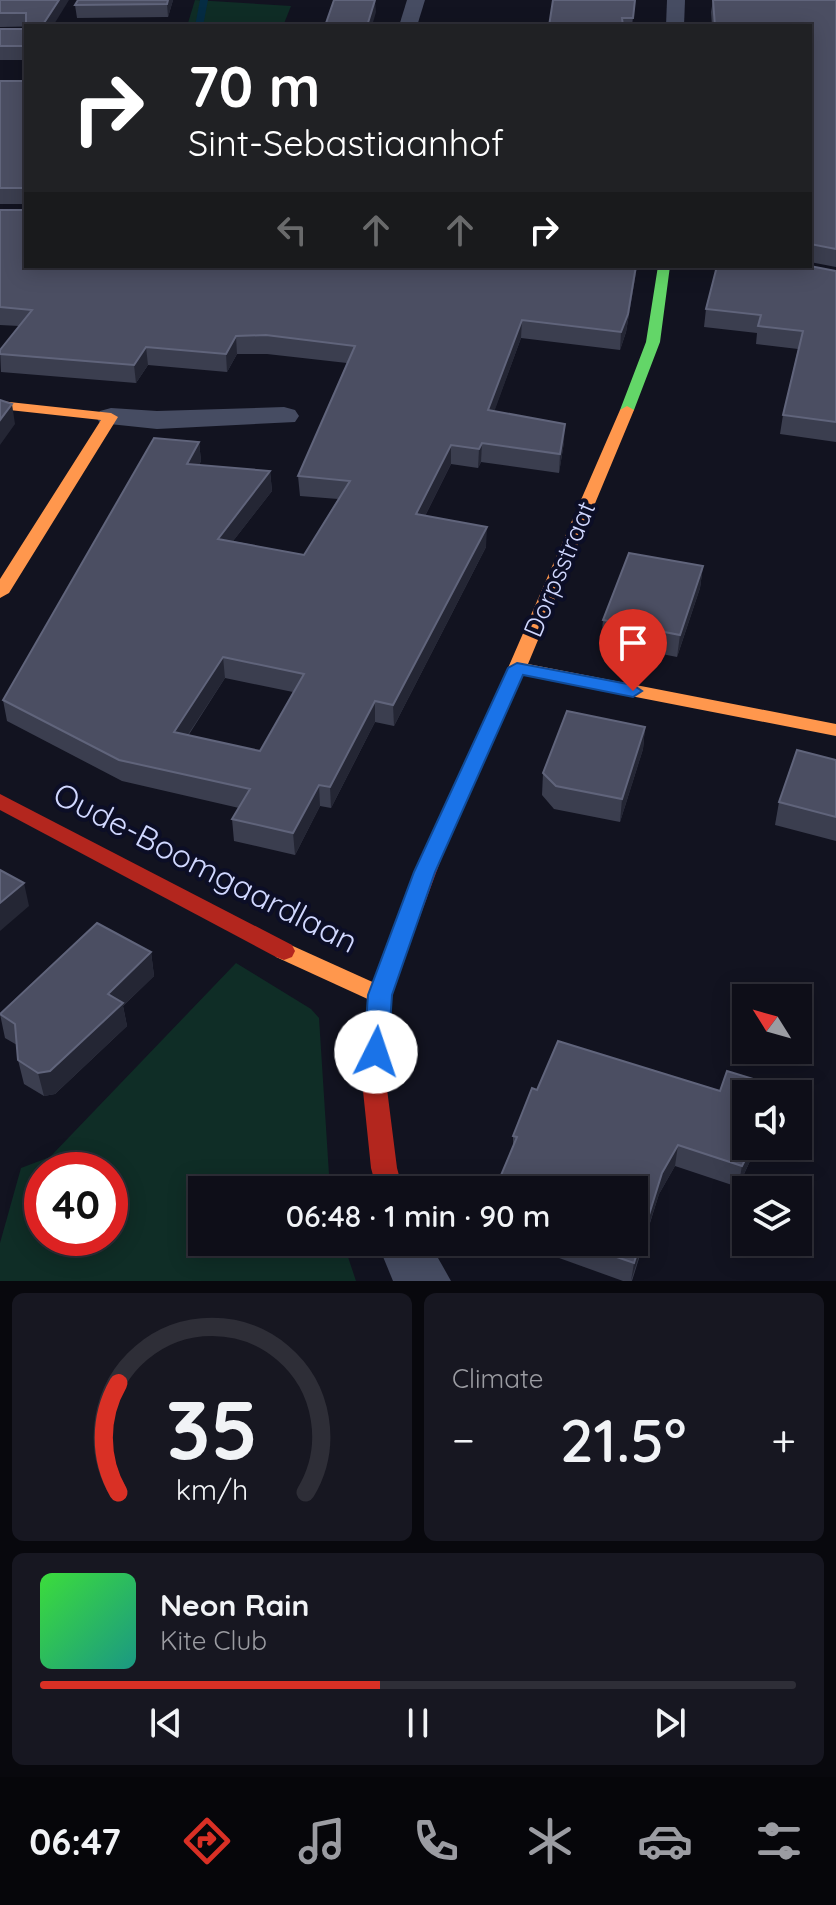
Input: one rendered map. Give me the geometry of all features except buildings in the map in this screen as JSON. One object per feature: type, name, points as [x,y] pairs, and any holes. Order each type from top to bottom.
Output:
[{"type":"street","points":[[409,24],[416,0]]},
{"type":"street","points":[[675,24],[676,0]]},
{"type":"street","name":"Dorpsstraat","points":[[386,1176],[374,1081],[380,995],[425,872],[517,668],[624,417],[653,342],[664,268]]},
{"type":"street","points":[[0,405],[157,420],[284,416]]},
{"type":"street","points":[[0,593],[111,417]]},
{"type":"street","points":[[517,668],[836,730]]},
{"type":"street","name":"Oude-Boomgaardlaan","points":[[0,801],[280,949],[380,995]]},
{"type":"street","points":[[407,1256],[424,1281]]},
{"type":"green space","points":[[195,0],[291,6],[284,24],[169,24],[188,23]]},
{"type":"green space","points":[[236,963],[311,1009],[319,1018],[329,1176],[188,1176],[188,1256],[348,1256],[356,1281],[0,1281],[0,1243],[21,1168],[24,1167],[24,1256],[128,1256],[128,1152],[55,1152]]},
{"type":"waterway","points":[[199,24],[204,0]]},
{"type":"traffic: fast","points":[[627,410],[653,342],[664,268]]},
{"type":"traffic: slow","points":[[0,405],[111,417],[0,593]]},
{"type":"traffic: slow","points":[[433,854],[517,668],[627,410]]},
{"type":"traffic: slow","points":[[517,668],[836,730]]},
{"type":"traffic: slow","points":[[284,951],[380,995]]},
{"type":"traffic: jam","points":[[0,801],[284,951]]},
{"type":"traffic: jam","points":[[386,1176],[374,1081],[380,995],[433,854]]},
{"type":"route","points":[[376,1052],[380,995],[425,872],[517,668],[633,691]]}]
